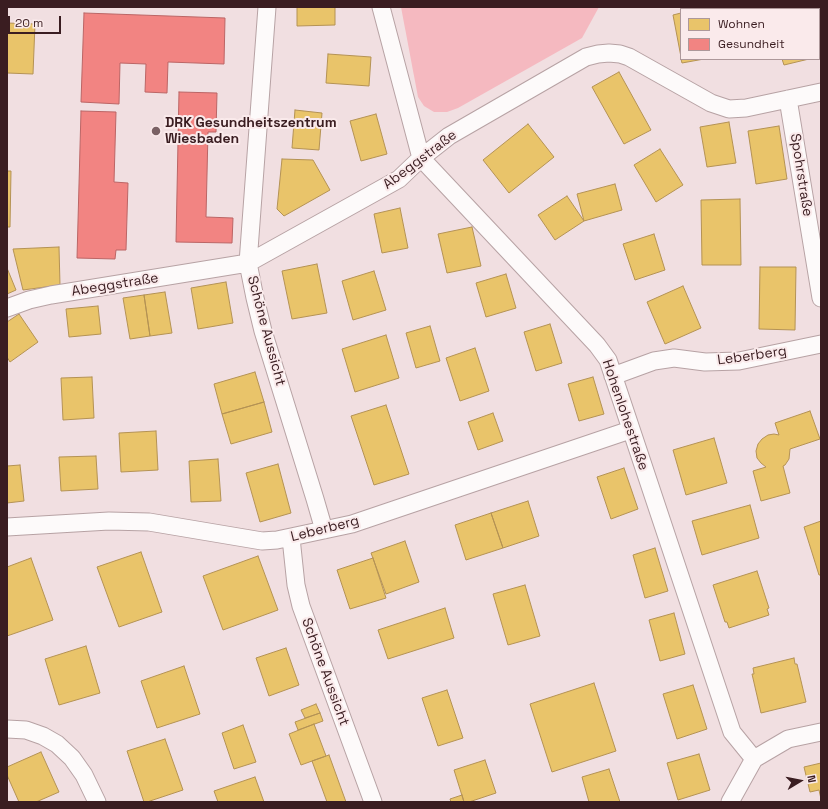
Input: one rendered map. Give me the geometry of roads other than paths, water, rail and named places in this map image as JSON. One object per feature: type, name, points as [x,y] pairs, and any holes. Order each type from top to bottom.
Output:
[{"type":"street","name":"Schöne Aussicht","points":[[267,7],[248,264],[263,332],[324,530]]},
{"type":"street","name":"Hohenlohestraße","points":[[381,7],[421,158],[597,345],[608,360],[630,430],[732,732],[754,759]]},
{"type":"street","name":"Abeggstraße","points":[[7,308],[29,300],[51,295],[248,264],[399,179],[421,158],[449,136],[586,57],[609,53],[629,57],[711,103],[729,109],[746,108],[821,92]]},
{"type":"street","name":"Spohrstraße","points":[[788,99],[821,298]]},
{"type":"street","name":"Leberberg","points":[[613,376],[654,361],[674,358],[705,362],[739,360],[821,344]]},
{"type":"street","name":"Leberberg","points":[[7,527],[126,521],[149,522],[262,541],[291,538],[352,524],[630,430]]},
{"type":"street","name":"Schöne Aussicht","points":[[291,538],[296,585],[301,606],[373,802]]},
{"type":"street","points":[[7,729],[26,730],[43,736],[57,744],[72,758],[84,776],[97,802]]},
{"type":"street","points":[[730,802],[754,759],[788,739],[821,732]]},
{"type":"place","name":"DRK Gesundheitszentrum Wiesbaden","points":[[156,131]]}]
